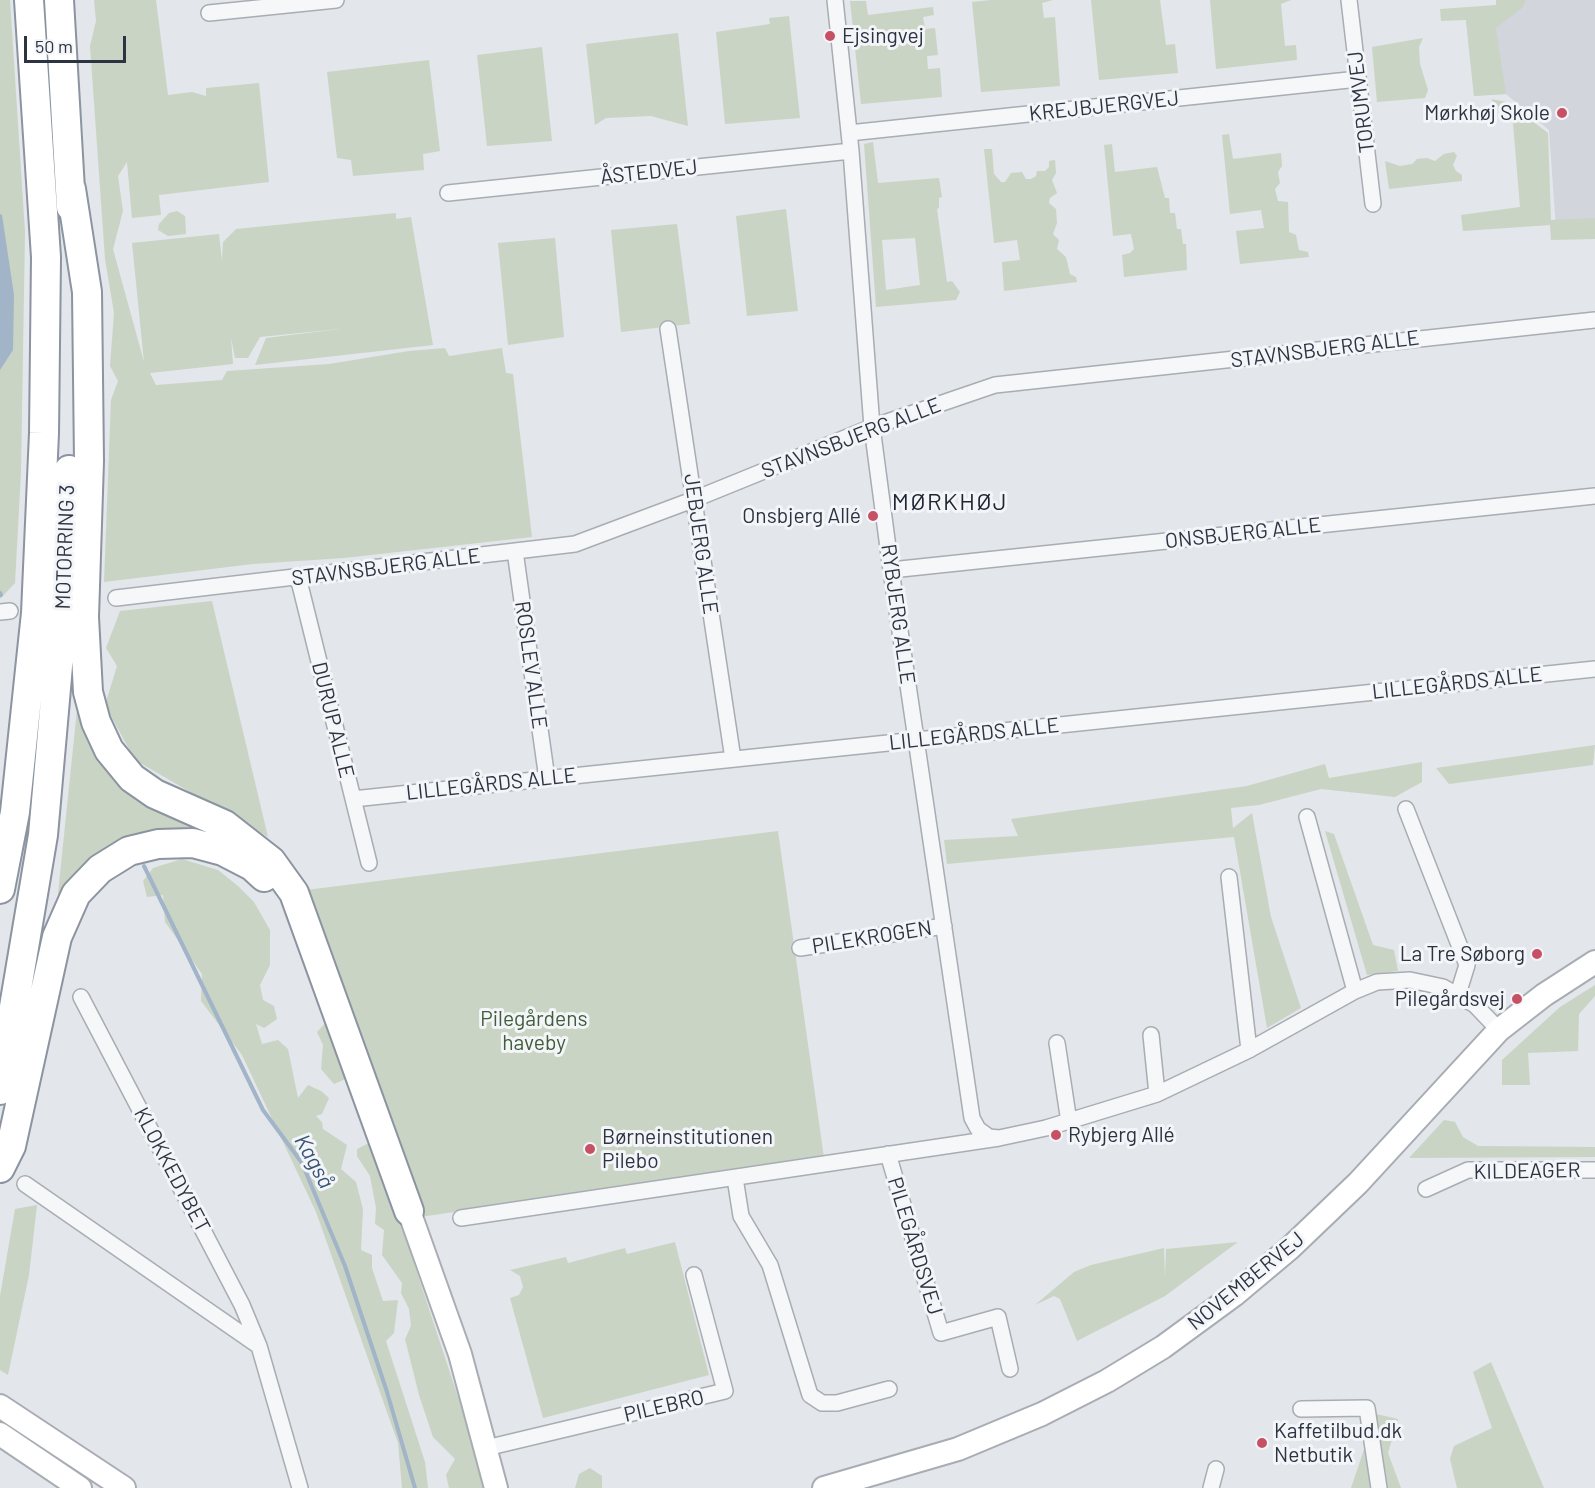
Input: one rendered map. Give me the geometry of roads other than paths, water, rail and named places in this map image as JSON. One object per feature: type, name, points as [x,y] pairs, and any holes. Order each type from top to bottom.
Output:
[{"type":"highway","name":"MOTORRING 3","points":[[0,889],[15,812],[36,613],[44,433],[46,257],[29,0]]},
{"type":"highway","name":"MOTORRING 3","points":[[0,1090],[44,835],[63,610],[71,398],[71,189],[59,0]]},
{"type":"highway","points":[[71,189],[87,292],[89,461],[84,617],[88,692],[96,722],[109,750],[132,778],[155,794],[225,825],[271,861],[294,892],[301,918],[409,1211]]},
{"type":"highway","points":[[0,1168],[11,1146],[57,937],[76,894],[100,869],[129,851],[158,844],[193,843],[224,851],[252,866],[278,888],[301,918]]},
{"type":"street","points":[[208,13],[336,0]]},
{"type":"street","name":"RYBJERG ALLE","points":[[835,0],[851,152],[872,427],[891,570],[972,1118],[978,1129],[989,1137],[999,1138]]},
{"type":"street","name":"TORUMVEJ","points":[[1349,0],[1372,204]]},
{"type":"street","name":"KREJBJERGVEJ","points":[[849,133],[1358,79]]},
{"type":"street","name":"ÅSTEDVEJ","points":[[448,193],[851,152]]},
{"type":"street","name":"STAVNSBJERG ALLE","points":[[116,598],[575,544],[695,499],[872,427],[995,385],[1595,320]]},
{"type":"street","name":"JEBJERG ALLE","points":[[668,329],[733,759]]},
{"type":"street","name":"ONSBJERG ALLE","points":[[891,570],[1595,496]]},
{"type":"street","name":"ROSLEV ALLE","points":[[515,551],[547,778]]},
{"type":"street","name":"DURUP ALLE","points":[[298,578],[369,863]]},
{"type":"street","name":"LILLEGÅRDS ALLE","points":[[353,799],[1595,669]]},
{"type":"street","points":[[1406,809],[1467,965],[1458,994]]},
{"type":"street","points":[[1307,817],[1355,991]]},
{"type":"street","points":[[1229,877],[1249,1050]]},
{"type":"street","name":"PILEKROGEN","points":[[800,948],[944,926]]},
{"type":"street","name":"NOVEMBERVEJ","points":[[824,1488],[958,1449],[1042,1414],[1163,1347],[1234,1295],[1290,1248],[1358,1183],[1499,1030],[1544,995],[1595,962]]},
{"type":"street","name":"PILEGÅRDSVEJ","points":[[461,1218],[999,1138],[1069,1122],[1157,1094],[1249,1050],[1355,991],[1377,982],[1410,980],[1443,987],[1475,1005],[1499,1030]]},
{"type":"street","name":"KLOKKEDYBET","points":[[81,997],[242,1305],[259,1346],[300,1488]]},
{"type":"street","points":[[1151,1035],[1157,1094]]},
{"type":"street","points":[[1058,1043],[1069,1122]]},
{"type":"street","name":"PILEGÅRDSVEJ","points":[[888,1154],[941,1333],[998,1317],[1010,1370]]},
{"type":"street","name":"KILDEAGER","points":[[1426,1189],[1468,1170],[1595,1170]]},
{"type":"street","points":[[735,1178],[741,1216],[771,1265],[810,1395],[822,1403],[837,1403],[889,1389]]},
{"type":"street","points":[[25,1184],[259,1346]]},
{"type":"street","points":[[409,1211],[460,1354],[496,1488]]},
{"type":"street","name":"PILEBRO","points":[[486,1448],[724,1391],[694,1275]]},
{"type":"street","points":[[0,1406],[124,1488]]},
{"type":"street","points":[[1301,1409],[1367,1408],[1379,1488]]},
{"type":"street","points":[[0,1434],[80,1488]]},
{"type":"street","points":[[1211,1488],[1216,1469]]},
{"type":"water","points":[[0,214],[2,215],[14,295],[13,350],[0,370]]},
{"type":"waterway","name":"Kagså","points":[[144,866],[263,1110],[302,1163],[345,1266],[387,1392],[415,1488]]},
{"type":"place","name":"Ejsingvej","points":[[830,36]]},
{"type":"place","name":"Mørkhøj Skole","points":[[1562,113]]},
{"type":"place","name":"Onsbjerg Allé","points":[[873,516]]},
{"type":"place","name":"La Tre Søborg","points":[[1537,954]]},
{"type":"place","name":"Pilegårdsvej","points":[[1517,999]]},
{"type":"place","name":"Rybjerg Allé","points":[[1056,1135]]},
{"type":"place","name":"Børneinstitutionen Pilebo","points":[[590,1149]]},
{"type":"place","name":"Kaffetilbud.dk Netbutik","points":[[1262,1443]]},
{"type":"district","name":"MØRKHØJ","points":[[950,502]]},
{"type":"park label","name":"Pilegårdens haveby","points":[[534,1031]]}]
